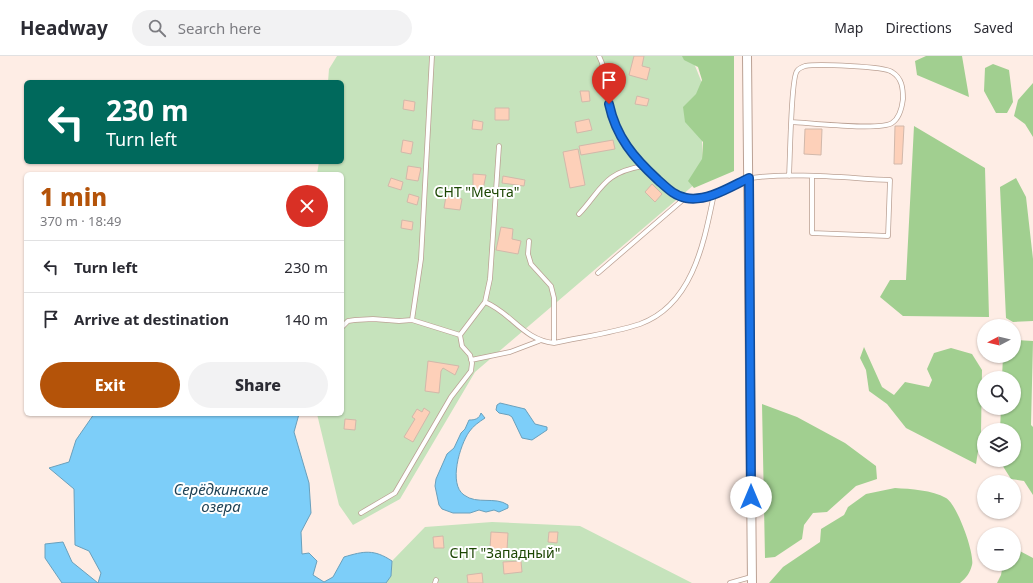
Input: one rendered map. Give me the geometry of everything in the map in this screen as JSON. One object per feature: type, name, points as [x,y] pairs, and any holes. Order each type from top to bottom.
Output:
[{"type":"street","points":[[747,56],[752,580]]},
{"type":"lane","points":[[412,320],[421,259],[432,56]]},
{"type":"lane","points":[[599,56],[602,63],[611,114],[617,130],[629,150],[643,166],[674,194],[685,198],[697,199],[714,194],[749,178],[789,176],[890,180],[888,236],[812,233],[812,177]]},
{"type":"lane","points":[[789,176],[792,122],[795,76],[796,72],[802,67],[818,66],[882,69],[892,72],[900,79],[903,90],[902,104],[898,117],[892,123],[868,126],[792,122]]},
{"type":"lane","points":[[361,513],[388,498],[401,485],[421,446],[451,397],[471,371],[471,360],[462,346],[460,335],[485,302],[490,279],[499,146]]},
{"type":"lane","points":[[579,214],[606,180],[623,170],[643,166]]},
{"type":"lane","points":[[485,302],[497,307],[525,332],[539,341],[554,343],[640,324],[656,316],[670,304],[690,278],[699,256],[714,194]]},
{"type":"lane","points":[[598,273],[685,198]]},
{"type":"lane","points":[[529,241],[528,254],[531,264],[551,286],[554,298],[554,343]]},
{"type":"lane","points":[[344,325],[348,321],[355,320],[373,319],[399,322],[412,320],[460,335]]},
{"type":"lane","points":[[471,360],[510,352],[539,341]]},
{"type":"lane","points":[[730,583],[752,580]]},
{"type":"green space","name":"СНТ \"Мечта\"","points":[[337,56],[691,56],[702,83],[702,178],[475,372],[400,499],[353,525],[339,505],[317,416],[344,416],[344,172],[317,172],[319,164],[344,164],[344,80],[328,80],[329,69]]},
{"type":"green space","points":[[682,56],[734,56],[734,171],[694,188],[688,181],[702,159],[703,142],[685,122],[683,107],[696,94],[702,80],[698,67],[684,60]]},
{"type":"green space","points":[[926,56],[962,56],[969,97],[917,75],[915,61]]},
{"type":"green space","points":[[993,64],[1009,70],[1013,102],[1007,113],[996,113],[984,91],[985,68]]},
{"type":"green space","points":[[1033,83],[1033,137],[1025,124],[1014,116],[1018,100]]},
{"type":"green space","points":[[914,126],[985,168],[989,317],[903,316],[880,297],[890,280],[906,280]]},
{"type":"green space","points":[[1016,178],[1026,197],[1033,259],[1033,321],[1021,322],[1021,319],[1006,318],[1000,187]]},
{"type":"green space","points":[[1021,340],[1033,341],[1031,425],[1033,427],[1033,495],[1024,481],[1021,481],[1021,475],[1008,475],[1003,467],[1021,467],[1021,423],[1000,423],[1001,415],[1021,415],[1021,371],[1002,371],[1003,363],[1021,363]]},
{"type":"green space","points":[[864,347],[882,387],[894,395],[905,382],[929,387],[932,380],[927,369],[934,353],[951,348],[972,354],[982,370],[977,371],[977,415],[981,415],[981,423],[977,423],[976,464],[906,428],[887,404],[869,391],[866,370],[860,358]]},
{"type":"green space","points":[[762,404],[797,417],[845,443],[876,466],[877,479],[856,486],[827,512],[813,513],[804,525],[802,539],[775,557],[765,558]]},
{"type":"green space","points":[[895,488],[921,490],[940,495],[946,498],[955,509],[968,541],[972,559],[972,565],[969,573],[960,583],[769,583],[783,567],[820,542],[821,529],[844,515],[848,507],[866,494]]},
{"type":"green space","name":"СНТ \"Западный\"","points":[[492,522],[580,526],[692,583],[386,583],[391,576],[392,561],[425,527]]},
{"type":"green space","points":[[1021,552],[1033,558],[1033,583],[997,583],[1002,571],[1021,571]]},
{"type":"water","points":[[500,403],[525,409],[535,424],[547,427],[547,430],[532,440],[522,438],[512,417],[499,413],[496,410],[497,405]]},
{"type":"water","points":[[481,413],[485,418],[476,424],[471,430],[459,455],[456,474],[459,490],[469,498],[475,500],[503,502],[508,505],[508,508],[499,512],[494,510],[486,512],[479,510],[470,513],[453,513],[442,509],[439,505],[435,486],[436,479],[447,454],[454,448],[469,420],[476,419]]},
{"type":"water","name":"Серёдкинские озера","points":[[93,416],[298,416],[294,432],[309,483],[311,513],[301,532],[302,554],[309,553],[317,561],[313,575],[324,582],[333,577],[344,557],[357,553],[369,552],[380,554],[392,561],[391,576],[386,583],[98,583],[101,573],[89,551],[75,545],[74,489],[49,468],[69,462],[76,440]]},
{"type":"water","points":[[63,542],[72,562],[98,583],[62,583],[45,558],[45,544]]},
{"type":"building","points":[[634,56],[644,56],[642,66],[650,68],[647,80],[629,75]]},
{"type":"building","points":[[580,91],[589,91],[590,101],[582,102]]},
{"type":"building","points":[[637,96],[649,99],[647,106],[635,104]]},
{"type":"building","points":[[404,100],[415,102],[414,111],[403,109]]},
{"type":"building","points":[[495,108],[509,108],[509,120],[495,120]]},
{"type":"building","points":[[589,119],[592,130],[577,133],[575,122]]},
{"type":"building","points":[[473,120],[483,122],[482,130],[472,129]]},
{"type":"building","points":[[895,126],[904,126],[902,164],[894,164]]},
{"type":"building","points":[[805,129],[822,129],[821,155],[804,154]]},
{"type":"building","points":[[403,140],[413,142],[411,154],[401,152]]},
{"type":"building","points":[[613,140],[615,149],[581,155],[579,146]]},
{"type":"building","points":[[578,149],[585,185],[570,188],[563,152]]},
{"type":"building","points":[[408,166],[421,168],[418,181],[406,179]]},
{"type":"building","points":[[473,174],[486,175],[481,199],[473,198]]},
{"type":"building","points":[[503,176],[525,180],[524,186],[502,183]]},
{"type":"building","points":[[391,178],[403,182],[401,190],[388,186]]},
{"type":"building","points":[[652,184],[662,194],[655,202],[645,192]]},
{"type":"building","points":[[409,194],[419,197],[417,205],[407,202]]},
{"type":"building","points":[[446,196],[462,199],[460,210],[444,208]]},
{"type":"building","points":[[402,220],[413,222],[412,230],[401,228]]},
{"type":"building","points":[[501,227],[513,229],[512,239],[521,241],[518,254],[496,250]]},
{"type":"building","points":[[428,361],[459,366],[455,375],[443,368],[441,371],[439,393],[425,391]]},
{"type":"building","points":[[424,408],[430,412],[413,442],[404,437],[415,419],[412,417],[417,409],[422,412]]},
{"type":"building","points":[[345,419],[356,420],[355,430],[344,429]]},
{"type":"building","points":[[491,532],[508,533],[507,550],[490,549]]},
{"type":"building","points":[[549,532],[558,532],[557,543],[548,542]]},
{"type":"building","points":[[443,536],[444,548],[434,548],[433,537]]},
{"type":"building","points":[[521,561],[522,572],[504,574],[503,562]]},
{"type":"building","points":[[482,573],[483,583],[468,583],[467,575]]},
{"type":"route","points":[[609,104],[617,130],[624,144],[643,166],[674,194],[685,198],[697,199],[714,194],[749,178],[751,497]]}]
